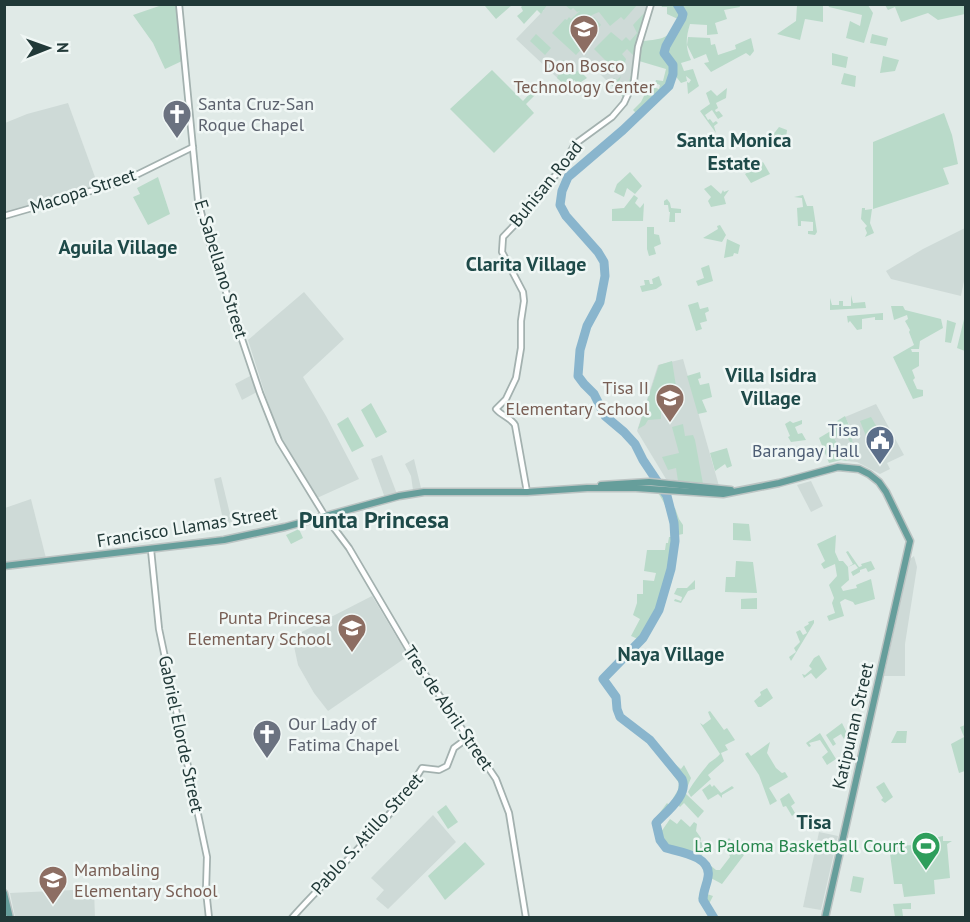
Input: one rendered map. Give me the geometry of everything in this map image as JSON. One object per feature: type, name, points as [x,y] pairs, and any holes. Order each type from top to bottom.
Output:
[{"type":"main road","name":"Francisco Llamas Street","points":[[4,566],[151,550],[242,537],[399,496],[424,492],[528,492],[649,485],[723,494],[838,467],[859,469],[869,474],[886,492],[910,541]]},
{"type":"main road","name":"Katipunan Street","points":[[825,918],[910,541]]},
{"type":"main road","points":[[4,893],[10,918]]},
{"type":"street","name":"E. Sabellano Street","points":[[179,4],[196,186],[206,232],[260,393],[279,441],[325,516]]},
{"type":"street","name":"Buhisan Road","points":[[528,492],[515,425],[513,420],[501,415],[496,409],[506,399],[516,378],[521,348],[524,301],[523,292],[502,252],[503,237],[526,213],[533,197],[559,172],[575,144],[612,117],[624,103],[634,81],[639,41],[651,4]]},
{"type":"street","name":"Macopa Street","points":[[4,216],[122,182],[193,147]]},
{"type":"street","name":"Tres de Abril Street","points":[[325,516],[349,548],[412,655],[489,766],[505,798],[526,918]]},
{"type":"street","name":"Gabriel Elorde Street","points":[[151,550],[159,629],[207,857],[206,890],[209,918]]},
{"type":"street","name":"Pablo S. Atillo Street","points":[[292,918],[389,813],[422,768],[439,770],[447,766],[454,748],[469,737]]},
{"type":"shaded area","name":"Don Bosco Technology Center","points":[[537,5],[649,5],[635,50],[635,60],[624,98],[588,62],[577,73],[568,88],[516,39],[544,10]]},
{"type":"shaded area","points":[[68,103],[99,188],[5,214],[5,123],[27,114]]},
{"type":"shaded area","points":[[965,228],[965,276],[961,296],[891,279],[886,271],[923,249]]},
{"type":"shaded area","points":[[304,292],[344,339],[303,377],[359,479],[317,498],[283,443],[248,340]]},
{"type":"shaded area","name":"Tisa II Elementary School","points":[[683,359],[719,486],[666,479],[637,431],[658,365]]},
{"type":"shaded area","points":[[252,375],[257,392],[242,400],[235,384]]},
{"type":"shaded area","points":[[876,404],[904,455],[887,463],[890,469],[880,474],[857,462],[847,461],[834,438],[846,431],[849,435],[853,431],[845,417]]},
{"type":"shaded area","points":[[382,455],[397,494],[385,498],[371,459]]},
{"type":"shaded area","points":[[414,459],[421,488],[413,490],[411,476],[405,464]]},
{"type":"shaded area","points":[[221,477],[232,522],[224,524],[214,479]]},
{"type":"shaded area","points":[[811,481],[823,506],[811,512],[797,485]]},
{"type":"shaded area","points":[[31,499],[46,558],[5,562],[5,508]]},
{"type":"shaded area","points":[[914,556],[917,567],[905,644],[905,676],[884,676],[910,559]]},
{"type":"shaded area","name":"Punta Princesa Elementary School","points":[[372,596],[408,656],[328,711],[314,693],[298,665],[292,637]]},
{"type":"shaded area","points":[[433,815],[456,842],[388,909],[376,899],[384,890],[371,878]]},
{"type":"shaded area","points":[[819,832],[838,836],[821,910],[803,907]]},
{"type":"shaded area","name":"Mambaling Elementary School","points":[[94,889],[95,918],[15,917],[10,893]]},
{"type":"green space","points":[[739,4],[740,7],[724,10],[727,19],[715,23],[718,34],[707,35],[707,25],[690,24],[687,42],[691,60],[681,63],[684,71],[693,69],[699,86],[688,94],[687,82],[691,80],[686,76],[687,81],[681,83],[674,74],[669,86],[639,116],[633,110],[641,102],[646,92],[651,94],[653,87],[659,89],[660,85],[655,83],[656,80],[663,81],[666,69],[639,61],[643,41],[665,37],[672,31],[678,19],[667,14],[667,7],[661,5]]},
{"type":"green space","points":[[162,5],[176,5],[182,61],[165,69],[153,43],[133,15]]},
{"type":"green space","points":[[512,5],[496,19],[485,6]]},
{"type":"green space","points":[[523,5],[547,5],[541,14],[537,10],[524,24],[517,16],[523,11],[521,7]]},
{"type":"green space","points":[[565,5],[637,5],[624,20],[621,17],[610,26],[599,12],[592,15],[577,29],[579,31],[594,17],[601,25],[576,55],[552,33],[565,19],[569,17],[571,19],[580,11],[577,12],[573,8],[571,10]]},
{"type":"green space","points":[[797,5],[823,5],[823,22],[805,19],[800,40],[777,34],[796,21]]},
{"type":"green space","points":[[828,5],[868,5],[873,13],[864,43],[846,38],[850,21],[860,26],[862,15]]},
{"type":"green space","points":[[885,5],[965,5],[965,14],[938,20],[928,13],[901,22],[895,7],[888,10]]},
{"type":"green space","points":[[647,10],[633,55],[627,49],[622,54],[626,59],[622,73],[617,72],[594,49],[611,32],[622,41],[626,37],[630,41],[637,33],[633,25]]},
{"type":"green space","points":[[536,34],[551,48],[545,55],[530,41]]},
{"type":"green space","points":[[872,34],[888,38],[886,46],[870,43]]},
{"type":"green space","points":[[688,37],[710,38],[711,45],[715,44],[718,55],[736,49],[735,45],[751,38],[754,51],[750,56],[746,53],[711,72],[704,63],[709,62],[706,54],[694,59],[687,45]]},
{"type":"green space","points":[[832,53],[848,57],[846,68],[832,65]]},
{"type":"green space","points":[[883,56],[899,60],[895,71],[880,73]]},
{"type":"green space","points":[[563,60],[587,78],[578,84],[574,80],[568,88],[557,78]]},
{"type":"green space","points":[[634,67],[624,98],[609,82],[621,76],[618,85],[626,88]]},
{"type":"green space","points":[[492,70],[523,101],[534,89],[538,92],[526,104],[534,113],[494,153],[450,109]]},
{"type":"green space","points":[[844,73],[856,76],[855,87],[841,84]]},
{"type":"green space","points":[[727,88],[726,98],[716,103],[718,108],[715,110],[723,116],[718,119],[712,110],[705,115],[708,120],[718,123],[714,126],[716,133],[700,111],[710,104],[706,93],[711,90],[717,96]]},
{"type":"green space","points":[[944,113],[952,135],[958,164],[943,168],[949,184],[873,209],[873,142]]},
{"type":"green space","points":[[779,127],[787,130],[786,138],[782,138],[782,143],[772,136]]},
{"type":"green space","points":[[763,162],[770,174],[751,183],[745,174]]},
{"type":"green space","points":[[630,172],[642,186],[635,194],[627,188],[624,197],[614,192],[617,184]]},
{"type":"green space","points":[[158,177],[170,214],[148,225],[133,197],[140,194],[137,188]]},
{"type":"green space","points":[[711,185],[721,194],[723,190],[724,192],[729,190],[724,197],[726,204],[711,207],[708,201],[711,197],[704,189]]},
{"type":"green space","points":[[634,195],[638,198],[635,203],[640,208],[644,203],[643,221],[612,221],[612,209],[624,208]]},
{"type":"green space","points":[[803,195],[807,206],[813,206],[817,232],[815,235],[808,234],[808,231],[813,231],[813,222],[801,221],[801,226],[798,226],[797,208],[803,207],[802,198],[794,197]]},
{"type":"green space","points":[[667,199],[671,208],[681,209],[681,213],[675,213],[675,222],[669,222],[668,205],[664,205]]},
{"type":"green space","points":[[862,208],[872,209],[870,223],[874,233],[865,237],[867,226],[861,219]]},
{"type":"green space","points":[[720,225],[726,235],[722,242],[703,238],[718,229],[717,226]]},
{"type":"green space","points":[[647,227],[654,227],[654,234],[659,235],[661,244],[654,247],[656,254],[649,256],[647,249]]},
{"type":"green space","points":[[727,239],[740,245],[738,254],[734,253],[733,256],[724,258]]},
{"type":"green space","points":[[709,265],[713,281],[698,286],[696,281],[704,278],[701,268]]},
{"type":"green space","points":[[659,276],[662,285],[642,292],[640,286],[645,285],[644,280],[649,280],[650,284],[653,284],[652,279]]},
{"type":"green space","points":[[851,295],[853,303],[865,302],[866,308],[830,310],[830,298],[832,305],[839,305],[839,301],[843,301],[843,306],[851,306]]},
{"type":"green space","points":[[698,302],[700,309],[708,307],[709,311],[705,313],[707,321],[700,323],[702,329],[696,331],[688,305]]},
{"type":"green space","points":[[891,306],[903,306],[905,310],[941,319],[943,328],[920,341],[919,349],[911,349],[912,352],[919,352],[919,366],[912,370],[915,378],[913,380],[917,389],[923,390],[923,396],[913,399],[893,357],[914,345],[905,321],[908,319],[907,315],[894,320]]},
{"type":"green space","points":[[883,313],[883,320],[875,320],[875,317],[862,319],[862,329],[857,330],[850,321],[848,323],[847,316]]},
{"type":"green space","points":[[965,315],[965,351],[957,348]]},
{"type":"green space","points":[[947,320],[956,323],[951,343],[945,342]]},
{"type":"green space","points":[[672,361],[679,405],[661,408],[661,419],[648,420],[638,429],[659,365]]},
{"type":"green space","points":[[700,372],[701,378],[698,379],[700,385],[709,383],[712,397],[702,400],[707,412],[698,414],[687,376]]},
{"type":"green space","points":[[371,403],[387,432],[376,438],[361,410]]},
{"type":"green space","points":[[845,416],[851,425],[856,437],[852,438],[853,447],[847,437],[853,431],[849,426],[834,438],[847,461],[829,463],[819,438],[834,429],[837,421]]},
{"type":"green space","points":[[348,417],[364,446],[352,452],[337,424]]},
{"type":"green space","points":[[871,417],[890,450],[881,454],[878,434],[866,436],[860,421]]},
{"type":"green space","points":[[802,420],[802,424],[795,427],[798,434],[802,433],[806,440],[791,442],[785,424]]},
{"type":"green space","points":[[683,424],[685,436],[693,435],[695,440],[703,484],[678,481],[676,468],[668,470],[662,457],[679,453],[672,427]]},
{"type":"green space","points":[[727,448],[732,466],[727,468],[725,464],[715,471],[710,453]]},
{"type":"green space","points":[[658,493],[667,494],[671,507],[675,508],[683,525],[683,534],[677,537],[670,580],[672,581],[666,596],[664,595],[649,633],[638,646],[635,643],[638,639],[631,636],[640,619],[633,615],[637,594],[643,594],[643,580],[654,581],[656,573],[644,571],[647,550],[665,550],[666,543],[671,537],[668,514]]},
{"type":"green space","points":[[733,523],[749,524],[751,541],[733,540]]},
{"type":"green space","points":[[299,529],[303,538],[291,544],[286,535]]},
{"type":"green space","points":[[836,535],[835,552],[839,561],[843,561],[848,567],[849,580],[841,587],[843,591],[857,588],[856,585],[871,579],[875,599],[855,605],[845,599],[840,602],[844,616],[829,621],[827,616],[835,613],[832,603],[834,598],[829,585],[837,576],[835,564],[824,569],[821,564],[825,561],[817,544]]},
{"type":"green space","points":[[848,551],[859,567],[871,561],[875,569],[868,572],[866,568],[853,576],[851,572],[858,568],[855,564],[848,567],[853,564],[846,552]]},
{"type":"green space","points":[[736,561],[753,562],[757,593],[725,592],[726,577],[735,577]]},
{"type":"green space","points":[[695,580],[695,589],[688,591],[681,603],[674,601],[675,599],[681,601],[682,597],[674,594],[677,588],[687,588]]},
{"type":"green space","points":[[757,598],[757,609],[741,609],[741,599]]},
{"type":"green space","points":[[814,620],[814,623],[791,661],[789,657],[796,652],[794,648],[800,642],[796,632],[800,630],[803,635],[807,633],[804,627],[809,624],[808,622]]},
{"type":"green space","points":[[819,655],[827,669],[816,679],[811,673],[804,678],[802,674],[805,675],[812,669],[809,666]]},
{"type":"green space","points":[[767,688],[773,698],[758,707],[754,701],[761,695],[760,692]]},
{"type":"green space","points":[[710,711],[724,730],[727,728],[735,740],[725,745],[728,750],[721,753],[724,761],[708,775],[711,779],[691,797],[688,792],[693,784],[709,763],[720,754],[700,723],[703,725],[711,719],[708,712]]},
{"type":"green space","points":[[842,723],[848,735],[844,739],[841,734],[833,739],[836,744],[833,746],[826,735]]},
{"type":"green space","points":[[965,725],[965,771],[959,773],[951,744],[964,737],[960,727]]},
{"type":"green space","points":[[897,731],[907,731],[906,743],[891,743]]},
{"type":"green space","points":[[820,733],[836,759],[827,765],[822,757],[828,752],[820,740],[809,743],[811,746],[809,747],[806,743]]},
{"type":"green space","points":[[648,735],[659,746],[669,763],[671,761],[681,769],[684,765],[691,778],[685,793],[704,811],[698,818],[684,803],[680,807],[676,803],[658,823],[661,832],[670,819],[677,824],[681,819],[690,827],[694,822],[697,824],[696,831],[701,838],[700,842],[706,844],[701,859],[669,849],[663,850],[655,832],[653,822],[667,803],[669,805],[678,790],[679,783],[654,749],[645,741]]},
{"type":"green space","points":[[770,742],[767,753],[776,768],[782,773],[785,772],[788,777],[769,788],[777,801],[770,805],[759,775],[745,754],[748,752],[751,756]]},
{"type":"green space","points":[[884,782],[893,797],[885,803],[881,800],[883,798],[876,787]]},
{"type":"green space","points":[[710,784],[721,793],[732,786],[734,788],[722,795],[722,798],[718,794],[708,800],[702,790]]},
{"type":"green space","points":[[789,793],[795,803],[791,806],[795,813],[792,816],[786,806],[783,807],[780,799]]},
{"type":"green space","points":[[446,805],[458,822],[448,829],[437,812]]},
{"type":"green space","points":[[943,836],[943,841],[952,841],[947,844],[950,878],[934,880],[935,894],[904,897],[902,884],[894,884],[889,846],[917,845],[918,841],[938,840],[938,837]]},
{"type":"green space","points":[[729,838],[731,840],[727,844],[735,852],[739,849],[744,855],[722,884],[709,877],[711,866],[720,870],[730,857],[721,847]]},
{"type":"green space","points":[[465,842],[485,864],[445,900],[428,876]]},
{"type":"green space","points":[[853,876],[864,878],[861,893],[850,891]]},
{"type":"green space","points":[[703,887],[709,890],[707,894],[713,896],[708,906],[704,908],[698,898],[701,896]]},
{"type":"green space","points":[[911,903],[911,909],[902,909],[905,917],[895,917],[893,904]]},
{"type":"waterway","points":[[677,4],[683,14],[682,18],[664,53],[673,65],[669,86],[623,130],[568,177],[562,191],[560,205],[566,216],[604,262],[605,276],[600,302],[587,326],[580,350],[578,376],[594,394],[605,416],[635,444],[667,496],[674,523],[675,541],[671,569],[659,610],[643,638],[603,679],[616,697],[620,717],[650,740],[682,779],[683,785],[679,797],[656,823],[660,840],[666,848],[694,856],[705,864],[708,877],[703,900],[714,918]]},
{"type":"place","name":"Don Bosco Technology Center","points":[[584,54]]},
{"type":"place","name":"Santa Cruz-San Roque Chapel","points":[[177,140]]},
{"type":"place","name":"Tisa II Elementary School","points":[[670,424]]},
{"type":"place","name":"Tisa Barangay Hall","points":[[880,466]]},
{"type":"place","name":"Punta Princesa Elementary School","points":[[352,654]]},
{"type":"place","name":"Our Lady of Fatima Chapel","points":[[267,760]]},
{"type":"place","name":"La Paloma Basketball Court","points":[[926,872]]},
{"type":"place","name":"Mambaling Elementary School","points":[[53,906]]},
{"type":"district","name":"Santa Monica Estate","points":[[734,152]]},
{"type":"district","name":"Aguila Village","points":[[118,247]]},
{"type":"district","name":"Clarita Village","points":[[526,264]]},
{"type":"district","name":"Villa Isidra Village","points":[[771,386]]},
{"type":"district","name":"Punta Princesa","points":[[374,520]]},
{"type":"district","name":"Naya Village","points":[[671,654]]},
{"type":"district","name":"Tisa","points":[[814,822]]}]
